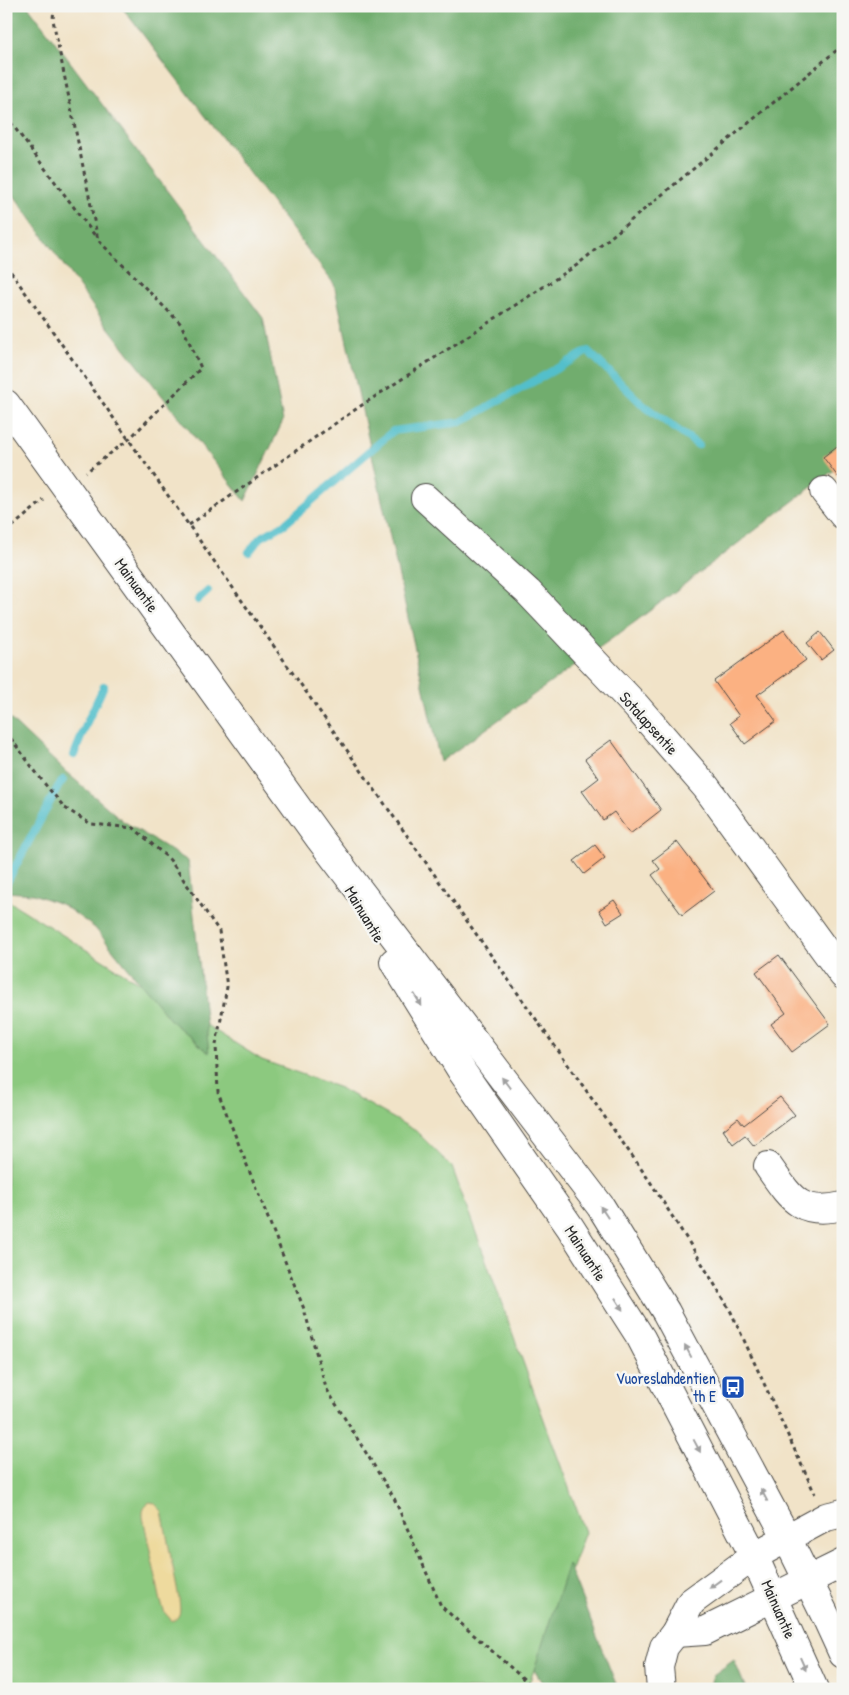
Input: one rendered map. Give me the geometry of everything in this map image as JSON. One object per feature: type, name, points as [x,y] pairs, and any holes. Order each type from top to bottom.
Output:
[{"type":"main road","name":"Mainuantie","points":[[6,404],[320,839],[601,1207],[666,1312],[787,1538],[843,1654]]},
{"type":"main road","points":[[824,491],[843,514]]},
{"type":"main road","name":"Sotalapsentie","points":[[425,498],[528,592],[636,706],[706,787],[843,974]]},
{"type":"main road","name":"Mainuantie","points":[[320,839],[463,1073],[570,1227],[641,1338],[754,1556],[814,1689]]},
{"type":"main road","points":[[768,1166],[786,1193],[802,1205],[820,1210],[843,1206]]},
{"type":"main road","points":[[661,1689],[659,1667],[664,1647],[675,1632],[691,1602],[754,1556],[834,1515]]},
{"type":"main road","points":[[675,1632],[705,1631],[843,1563]]},
{"type":"path","points":[[54,6],[53,20],[98,240]]},
{"type":"path","points":[[189,525],[359,407],[577,266],[843,45]]},
{"type":"path","points":[[6,116],[98,240],[181,324],[201,368],[128,440],[84,473]]},
{"type":"path","points":[[6,265],[649,1180],[731,1312],[834,1515]]},
{"type":"path","points":[[6,532],[42,501]]},
{"type":"path","points":[[6,732],[65,808],[91,824],[134,828],[170,860],[219,930],[226,987],[216,1045],[218,1092],[304,1309],[326,1388],[394,1498],[441,1606],[535,1689]]},
{"type":"green space","points":[[6,6],[28,6],[263,318],[283,421],[245,501],[104,322],[6,184]]},
{"type":"green space","points":[[121,6],[843,6],[843,463],[635,622],[440,762],[334,284]]},
{"type":"green space","points":[[6,715],[66,772],[123,821],[188,861],[209,1053],[171,1021],[95,928],[63,905],[33,894],[6,892]]},
{"type":"green space","points":[[7,900],[262,1060],[340,1088],[416,1131],[452,1167],[585,1532],[527,1689],[6,1689]]},
{"type":"green space","points":[[568,1564],[618,1689],[546,1689],[534,1670]]},
{"type":"green space","points":[[734,1660],[746,1689],[709,1689],[713,1675]]},
{"type":"sand","points":[[150,1502],[154,1503],[162,1511],[179,1599],[179,1615],[172,1621],[165,1613],[161,1602],[143,1517],[144,1508]]},
{"type":"building","points":[[841,443],[843,445],[843,473],[838,477],[823,457]]},
{"type":"building","points":[[784,630],[806,660],[757,695],[776,721],[745,744],[730,723],[739,716],[714,681]]},
{"type":"building","points":[[820,632],[834,650],[821,660],[807,643]]},
{"type":"building","points":[[611,740],[661,810],[630,834],[614,812],[603,820],[582,791],[599,778],[585,759]]},
{"type":"building","points":[[677,842],[714,891],[682,915],[652,875],[660,869],[653,860]]},
{"type":"building","points":[[595,845],[605,858],[584,874],[574,861]]},
{"type":"building","points":[[614,900],[623,913],[607,923],[599,910]]},
{"type":"building","points":[[779,955],[830,1024],[792,1052],[771,1024],[786,1013],[756,972]]},
{"type":"building","points":[[780,1097],[795,1115],[754,1146],[745,1135],[733,1144],[723,1130],[738,1118],[744,1125]]},
{"type":"waterway","points":[[249,552],[260,538],[285,524],[393,431],[461,422],[588,351],[643,405],[698,445]]},
{"type":"waterway","points":[[198,600],[208,591]]},
{"type":"waterway","points":[[74,755],[104,686]]},
{"type":"waterway","points":[[6,884],[63,780]]},
{"type":"place","name":"Vuoreslahdentien th E","points":[[733,1387]]}]
